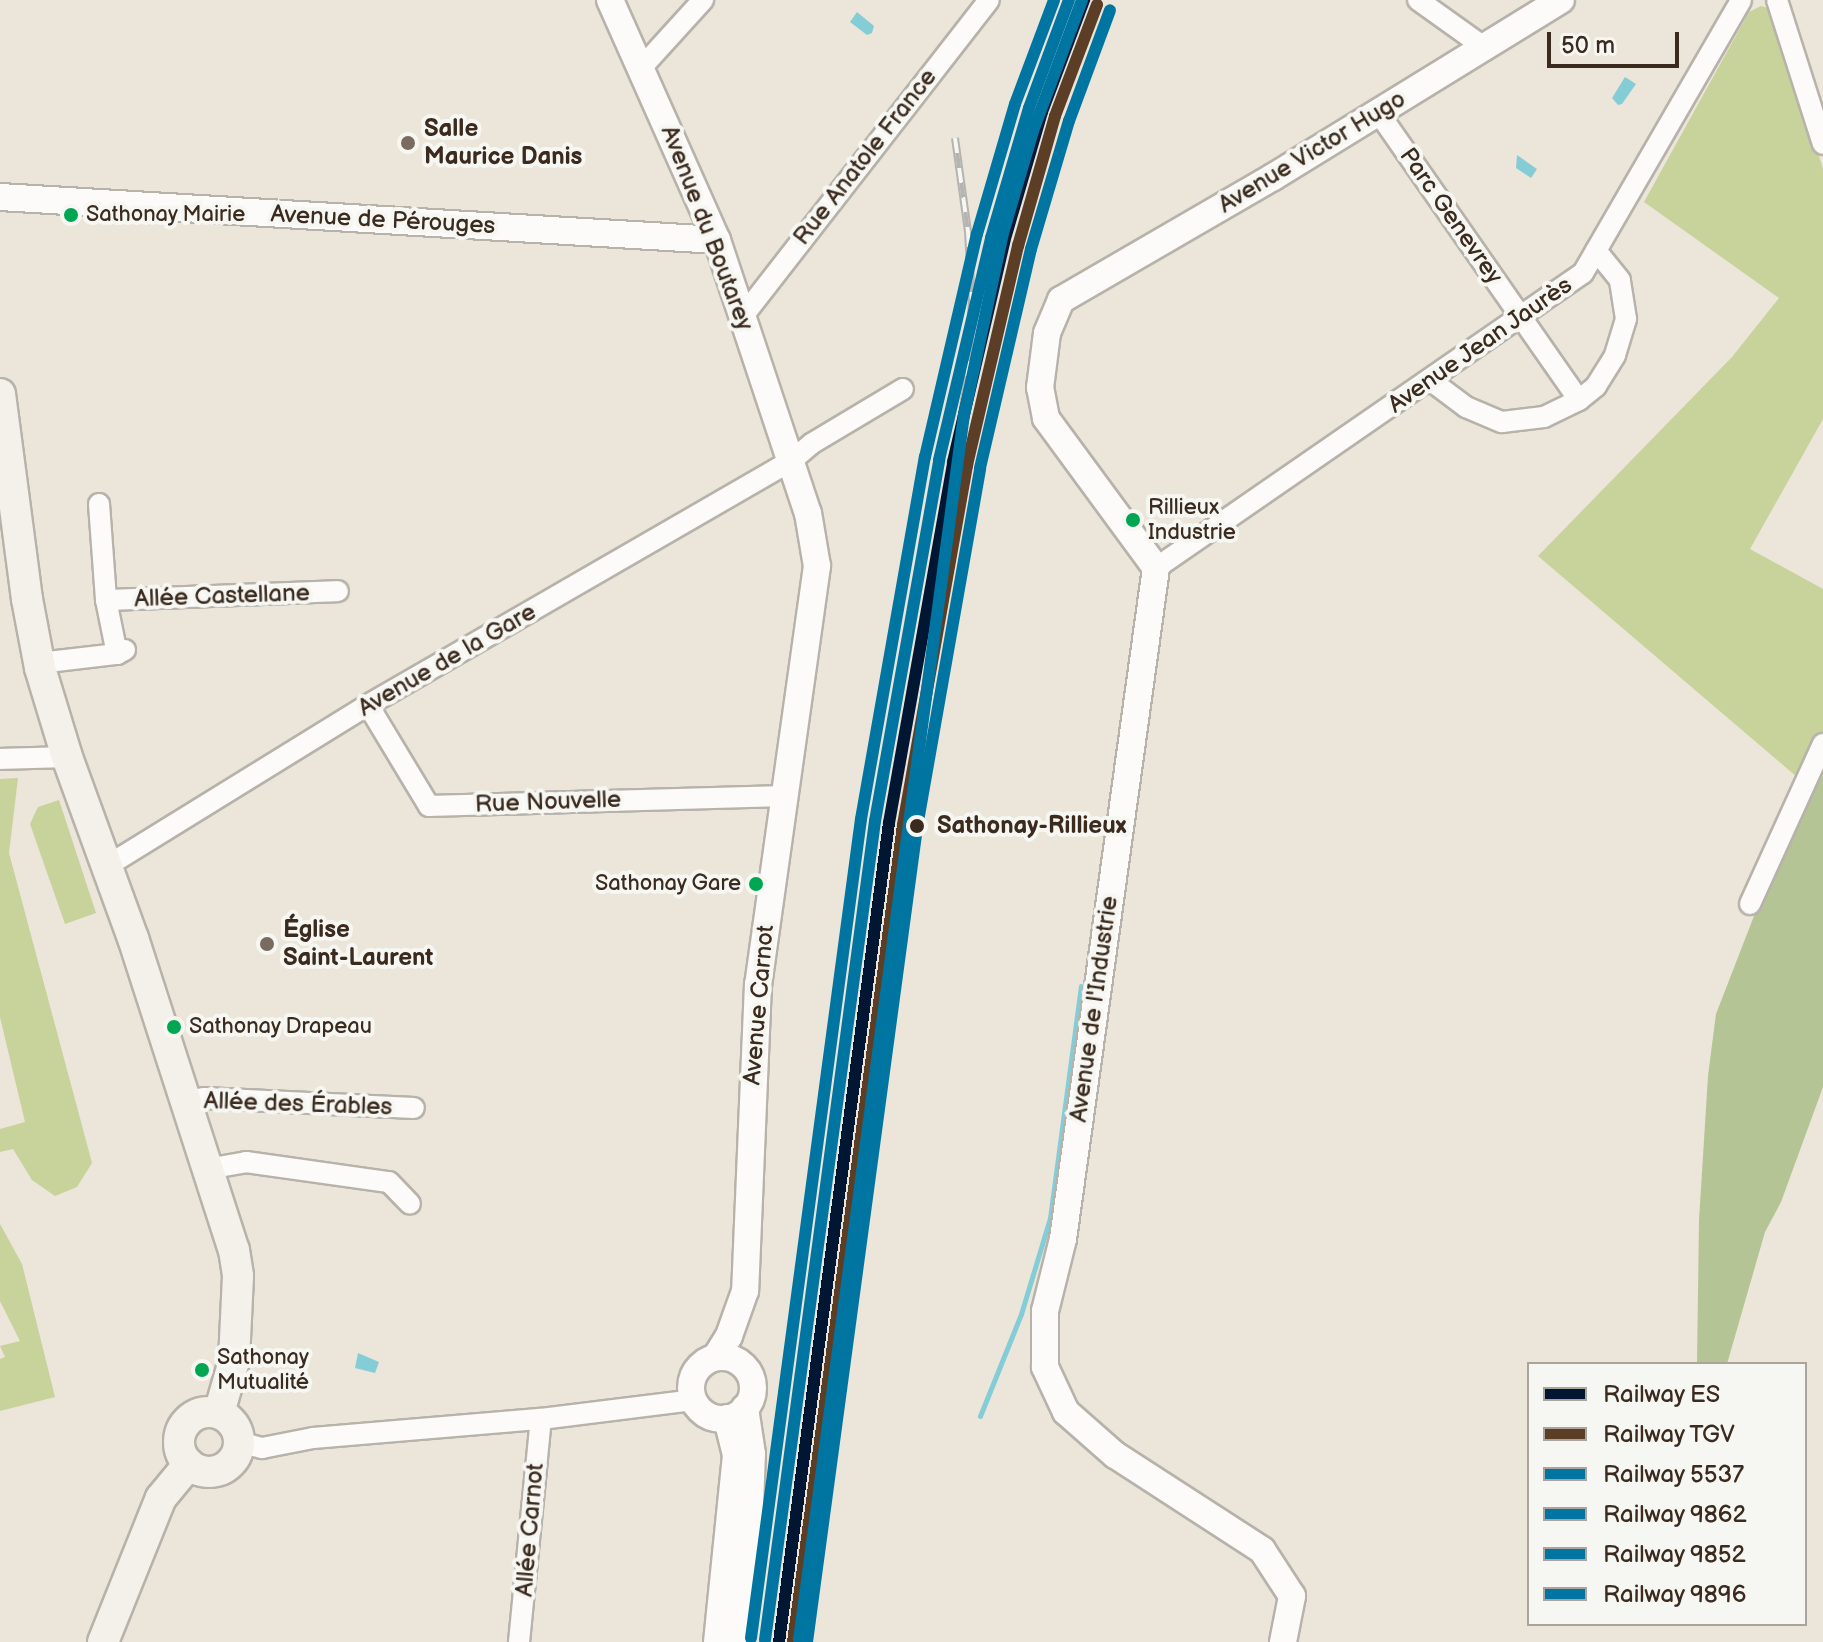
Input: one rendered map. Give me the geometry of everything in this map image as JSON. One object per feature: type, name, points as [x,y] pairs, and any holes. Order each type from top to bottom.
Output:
[{"type":"main road","points":[[0,394],[27,599],[39,663],[67,757],[107,866],[183,1101],[227,1224],[238,1276],[234,1361],[219,1413]]},
{"type":"main road","points":[[219,1413],[233,1425],[239,1442],[237,1452],[225,1467],[207,1471],[189,1464],[179,1447],[183,1427],[196,1415],[219,1413]]},
{"type":"main road","points":[[103,1642],[151,1517],[168,1487],[189,1464]]},
{"type":"street","name":"Avenue du Boutarey","points":[[610,0],[717,240],[791,461]]},
{"type":"street","points":[[642,67],[703,0]]},
{"type":"street","name":"Rue Anatole France","points":[[743,316],[989,0]]},
{"type":"street","points":[[1418,0],[1484,47]]},
{"type":"street","name":"Avenue Victor Hugo","points":[[1156,568],[1046,418],[1040,388],[1045,347],[1052,315],[1061,300],[1561,0]]},
{"type":"street","name":"Avenue Jean Jaurès","points":[[1156,568],[1583,273],[1741,0]]},
{"type":"street","points":[[1777,0],[1823,144]]},
{"type":"street","name":"Parc Genevrey","points":[[1378,112],[1579,400]]},
{"type":"street","name":"Avenue de Pérouges","points":[[0,197],[717,240]]},
{"type":"street","points":[[1430,380],[1466,407],[1502,422],[1544,417],[1579,400],[1596,386],[1606,372],[1622,338],[1626,319],[1620,280],[1596,250]]},
{"type":"street","name":"Avenue de la Gare","points":[[107,866],[368,705],[791,461],[811,444],[903,389]]},
{"type":"street","name":"Avenue Carnot","points":[[727,1359],[745,1291],[758,984],[797,726],[817,566],[808,513],[791,461]]},
{"type":"street","name":"Allée Castellane","points":[[39,663],[121,652],[106,600],[99,504]]},
{"type":"street","name":"Avenue de l'Industrie","points":[[1156,568],[1063,1239],[1045,1311],[1045,1367],[1066,1412],[1115,1455],[1262,1550],[1292,1596],[1283,1642]]},
{"type":"street","name":"Allée Castellane","points":[[106,600],[338,591]]},
{"type":"street","name":"Rue Nouvelle","points":[[368,705],[429,806],[784,796]]},
{"type":"street","points":[[1750,904],[1823,744]]},
{"type":"street","points":[[0,759],[67,757]]},
{"type":"street","name":"Allée des Érables","points":[[183,1101],[204,1098],[414,1108]]},
{"type":"street","points":[[207,1169],[246,1162],[389,1182],[410,1204]]},
{"type":"street","points":[[717,1642],[736,1455],[736,1413],[752,1383],[727,1359],[695,1373],[693,1400],[707,1415],[736,1413]]},
{"type":"street","points":[[239,1442],[262,1448],[313,1438],[541,1419],[693,1400]]},
{"type":"street","points":[[736,1413],[752,1454],[747,1588],[739,1642]]},
{"type":"street","name":"Allée Carnot","points":[[519,1642],[541,1419]]},
{"type":"green space","points":[[1761,6],[1771,9],[1778,25],[1823,169],[1823,419],[1750,549],[1823,589],[1823,731],[1803,782],[1538,556],[1732,357],[1779,298],[1644,202],[1749,12]]},
{"type":"green space","points":[[1823,774],[1823,1087],[1781,1202],[1765,1232],[1728,1362],[1697,1362],[1699,1220],[1708,1076],[1716,1014],[1754,916]]},
{"type":"green space","points":[[18,778],[9,853],[92,1163],[77,1187],[55,1196],[32,1180],[13,1149],[0,1152],[0,1129],[25,1122],[0,1017],[0,779]]},
{"type":"green space","points":[[59,800],[96,913],[65,924],[30,824],[38,807]]},
{"type":"green space","points":[[0,1224],[22,1264],[55,1397],[0,1411],[0,1359],[5,1357],[0,1346],[20,1341],[0,1301]]},
{"type":"water","points":[[857,12],[874,26],[872,33],[867,35],[850,22]]},
{"type":"water","points":[[1625,77],[1636,84],[1618,105],[1612,98]]},
{"type":"water","points":[[1517,155],[1537,169],[1531,178],[1516,168]]},
{"type":"water","points":[[358,1353],[379,1362],[375,1373],[355,1368]]},
{"type":"waterway","points":[[980,1416],[1021,1314],[1050,1218],[1081,986]]},
{"type":"railway","points":[[955,138],[968,232],[972,301],[967,382],[956,450]]},
{"type":"rail line","name":"9896","points":[[751,1638],[861,819],[925,457],[977,234],[1015,104],[1054,0]]},
{"type":"rail line","name":"9862","points":[[765,1640],[875,821],[939,460],[991,238],[1029,108],[1069,0]]},
{"type":"rail line","name":"5537","points":[[799,1640],[964,415],[1003,233],[1033,131],[1082,0]]},
{"type":"rail line","name":"ES","points":[[779,1642],[889,823],[953,462],[1004,242],[1042,112],[1084,0]]},
{"type":"rail line","name":"TGV","points":[[793,1642],[903,825],[967,465],[1018,246],[1055,116],[1097,5]]},
{"type":"rail line","name":"9852","points":[[807,1642],[917,827],[980,468],[1031,249],[1069,121],[1110,10]]},
{"type":"place","name":"Salle Maurice Danis","points":[[408,143]]},
{"type":"place","name":"Sathonay Mairie","points":[[71,215]]},
{"type":"place","name":"Rillieux Industrie","points":[[1133,520]]},
{"type":"place","name":"Sathonay-Rillieux","points":[[917,826]]},
{"type":"place","name":"Sathonay Gare","points":[[756,884]]},
{"type":"place","name":"Église Saint-Laurent","points":[[267,944]]},
{"type":"place","name":"Sathonay Drapeau","points":[[174,1027]]},
{"type":"place","name":"Sathonay Mutualité","points":[[202,1370]]}]
